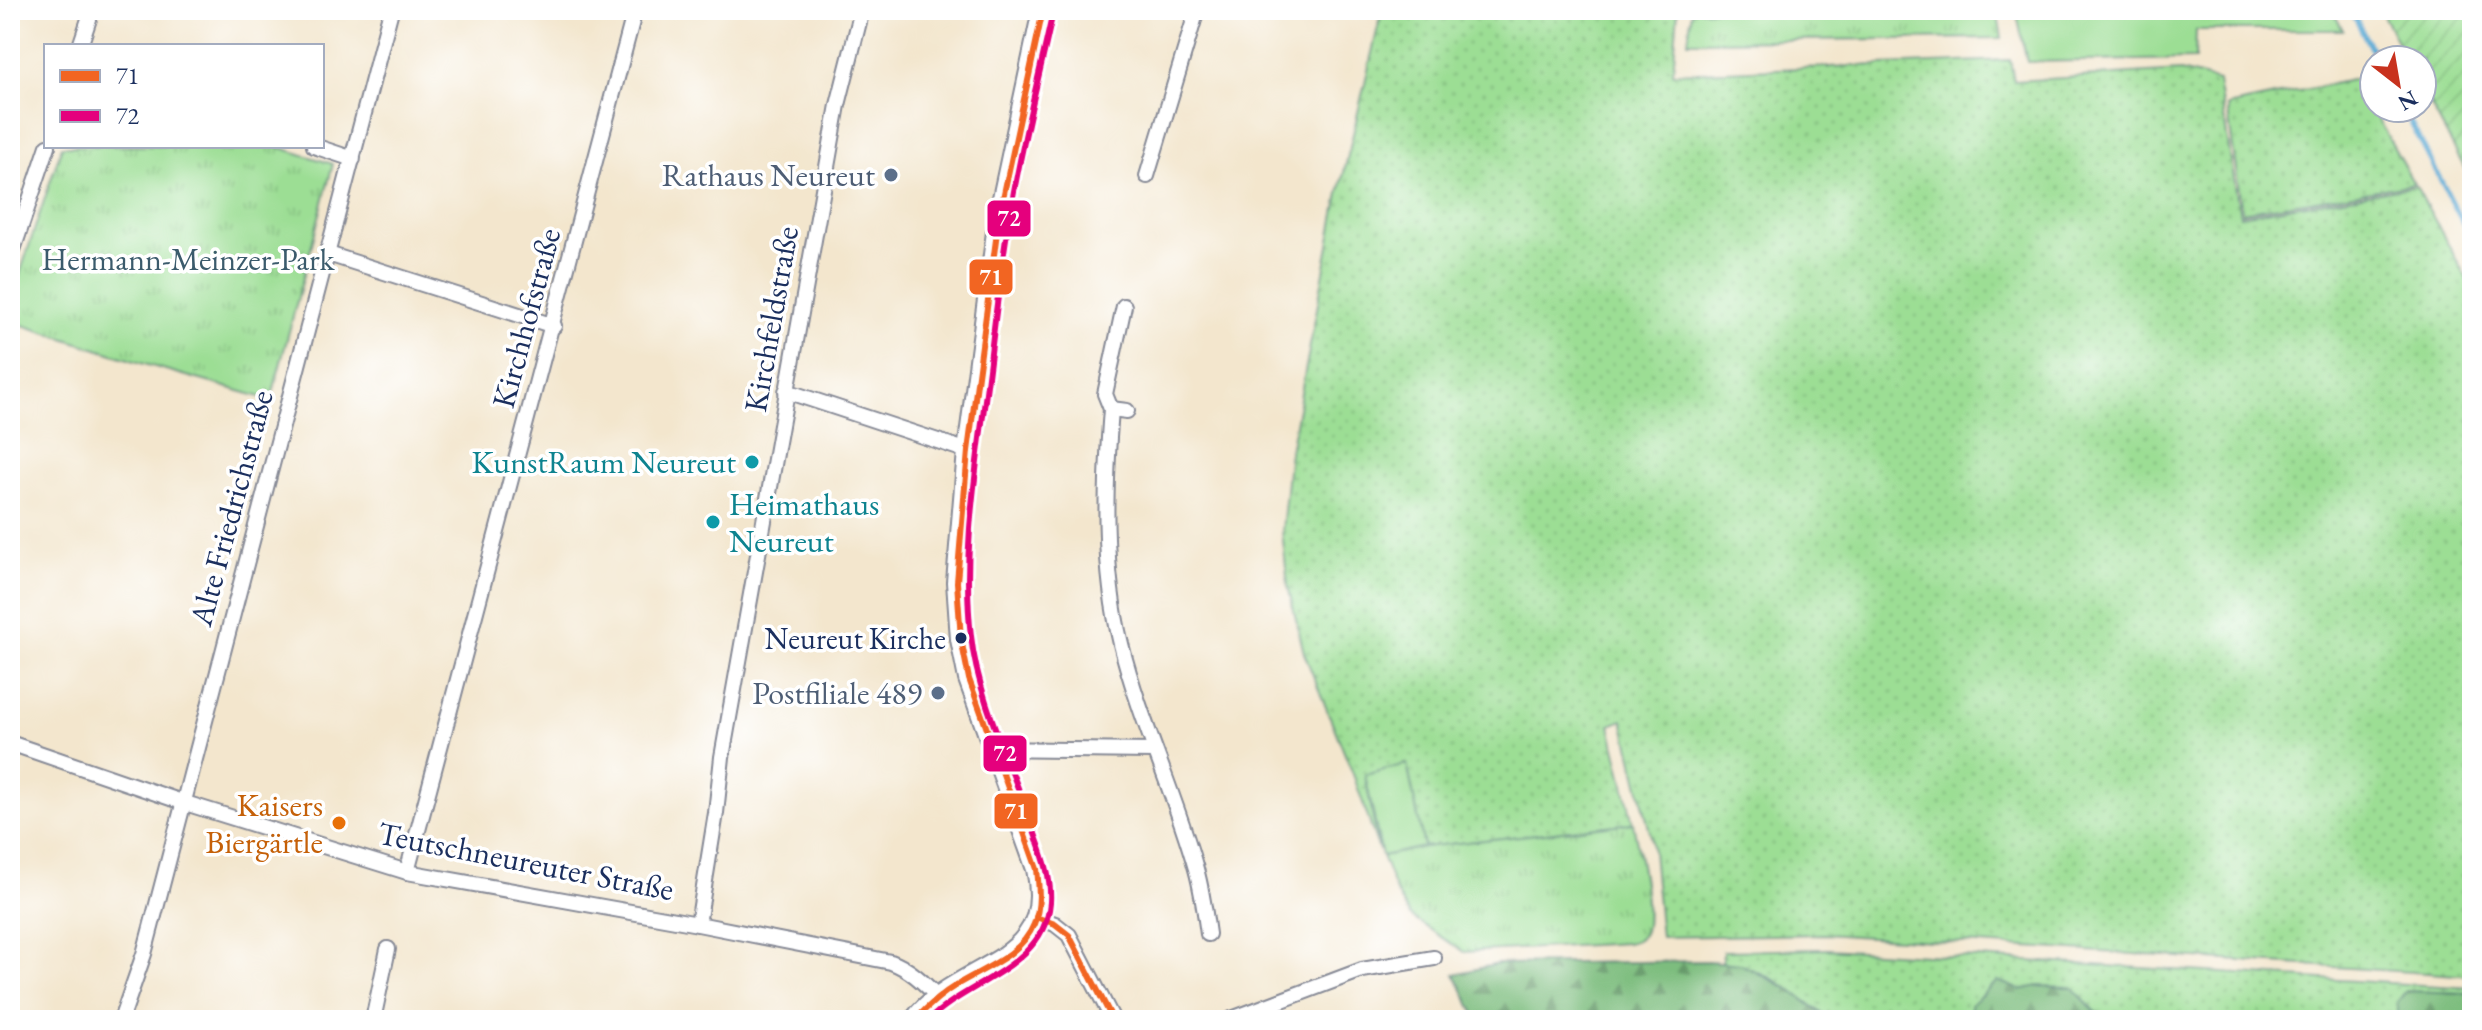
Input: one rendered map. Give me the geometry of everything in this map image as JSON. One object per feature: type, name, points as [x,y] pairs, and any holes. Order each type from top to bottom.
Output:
[{"type":"street","points":[[81,44],[92,10]]},
{"type":"street","name":"Alte Friedrichstraße","points":[[121,1020],[144,954],[391,10]]},
{"type":"street","name":"Kirchhofstraße","points":[[407,872],[554,326],[635,10]]},
{"type":"street","name":"Kirchfeldstraße","points":[[698,924],[720,769],[786,391],[838,105],[862,10]]},
{"type":"street","points":[[915,1020],[937,996],[1011,954],[1028,934],[1036,917],[1041,889],[1037,869],[969,679],[961,639],[957,582],[968,451],[999,217],[1043,10]]},
{"type":"street","points":[[1147,176],[1197,10]]},
{"type":"street","points":[[10,259],[47,148]]},
{"type":"street","points":[[320,148],[353,159]]},
{"type":"street","points":[[328,254],[554,326]]},
{"type":"street","points":[[1124,306],[1105,394],[1111,409],[1106,505],[1112,594],[1121,645],[1154,751],[1197,871],[1208,934]]},
{"type":"street","points":[[786,391],[968,451]]},
{"type":"street","points":[[1111,409],[1127,411]]},
{"type":"street","name":"Teutschneureuter Straße","points":[[10,743],[182,802],[407,872],[891,962],[919,978],[937,996]]},
{"type":"street","points":[[994,749],[1154,751]]},
{"type":"street","points":[[1036,917],[1055,924],[1069,935],[1113,1020]]},
{"type":"street","points":[[373,1020],[388,949]]},
{"type":"street","points":[[1229,1020],[1362,970],[1434,958]]},
{"type":"green space","points":[[1382,10],[1678,10],[1673,73],[2010,60],[2014,81],[2181,71],[2218,81],[2240,215],[2416,186],[2472,288],[2472,976],[1824,934],[1661,937],[1652,841],[1623,720],[1610,725],[1633,823],[1424,847],[1407,764],[1365,775],[1379,850],[1353,774],[1304,653],[1288,586],[1282,531],[1290,451],[1338,198]]},
{"type":"green space","points":[[1692,10],[1997,10],[2002,38],[1688,41]]},
{"type":"green space","points":[[2016,10],[2332,10],[2343,30],[2196,30],[2195,59],[2027,62]]},
{"type":"green space","points":[[2380,10],[2472,10],[2472,182],[2438,119],[2438,44],[2398,44]]},
{"type":"green space","points":[[2356,79],[2358,124],[2381,124],[2414,184],[2242,212],[2227,106]]},
{"type":"green space","name":"Hermann-Meinzer-Park","points":[[61,148],[281,148],[333,164],[271,400],[10,321],[10,304]]},
{"type":"green space","points":[[1407,764],[1424,847],[1382,856],[1365,775]]},
{"type":"green space","points":[[1633,823],[1647,914],[1643,935],[1627,943],[1464,952],[1410,916],[1396,892],[1382,856],[1424,847]]},
{"type":"green space","points":[[1827,949],[2472,988],[2472,1020],[1831,1020],[1766,975],[1722,962],[1723,951]]},
{"type":"green space","points":[[1709,961],[1741,964],[1789,989],[1831,1020],[1478,1020],[1455,974],[1498,964]]},
{"type":"green space","points":[[1998,981],[2020,990],[2038,986],[2072,987],[2104,1020],[1974,1020],[1970,1005]]},
{"type":"green space","points":[[2406,991],[2472,993],[2472,1020],[2399,1020],[2397,1002]]},
{"type":"waterway","points":[[2351,10],[2369,44]]},
{"type":"waterway","points":[[2411,124],[2472,240]]},
{"type":"transit line","name":"71","points":[[915,1020],[946,992],[1001,960],[1021,944],[1034,924],[1038,910],[1037,869],[969,679],[961,639],[957,582],[968,451],[999,217],[1043,10]]},
{"type":"transit line","name":"72","points":[[929,1020],[945,1006],[1020,958],[1045,924],[1050,902],[1044,860],[995,729],[974,659],[968,577],[974,488],[1005,242],[1053,12]]},
{"type":"transit line","name":"71","points":[[1036,917],[1055,924],[1069,935],[1113,1020]]},
{"type":"place","name":"Rathaus Neureut","points":[[891,175]]},
{"type":"place","name":"KunstRaum Neureut","points":[[752,462]]},
{"type":"place","name":"Heimathaus Neureut","points":[[713,522]]},
{"type":"place","name":"Neureut Kirche","points":[[961,638]]},
{"type":"place","name":"Postfiliale 489","points":[[938,693]]},
{"type":"place","name":"Kaisers Biergärtle","points":[[339,823]]}]
